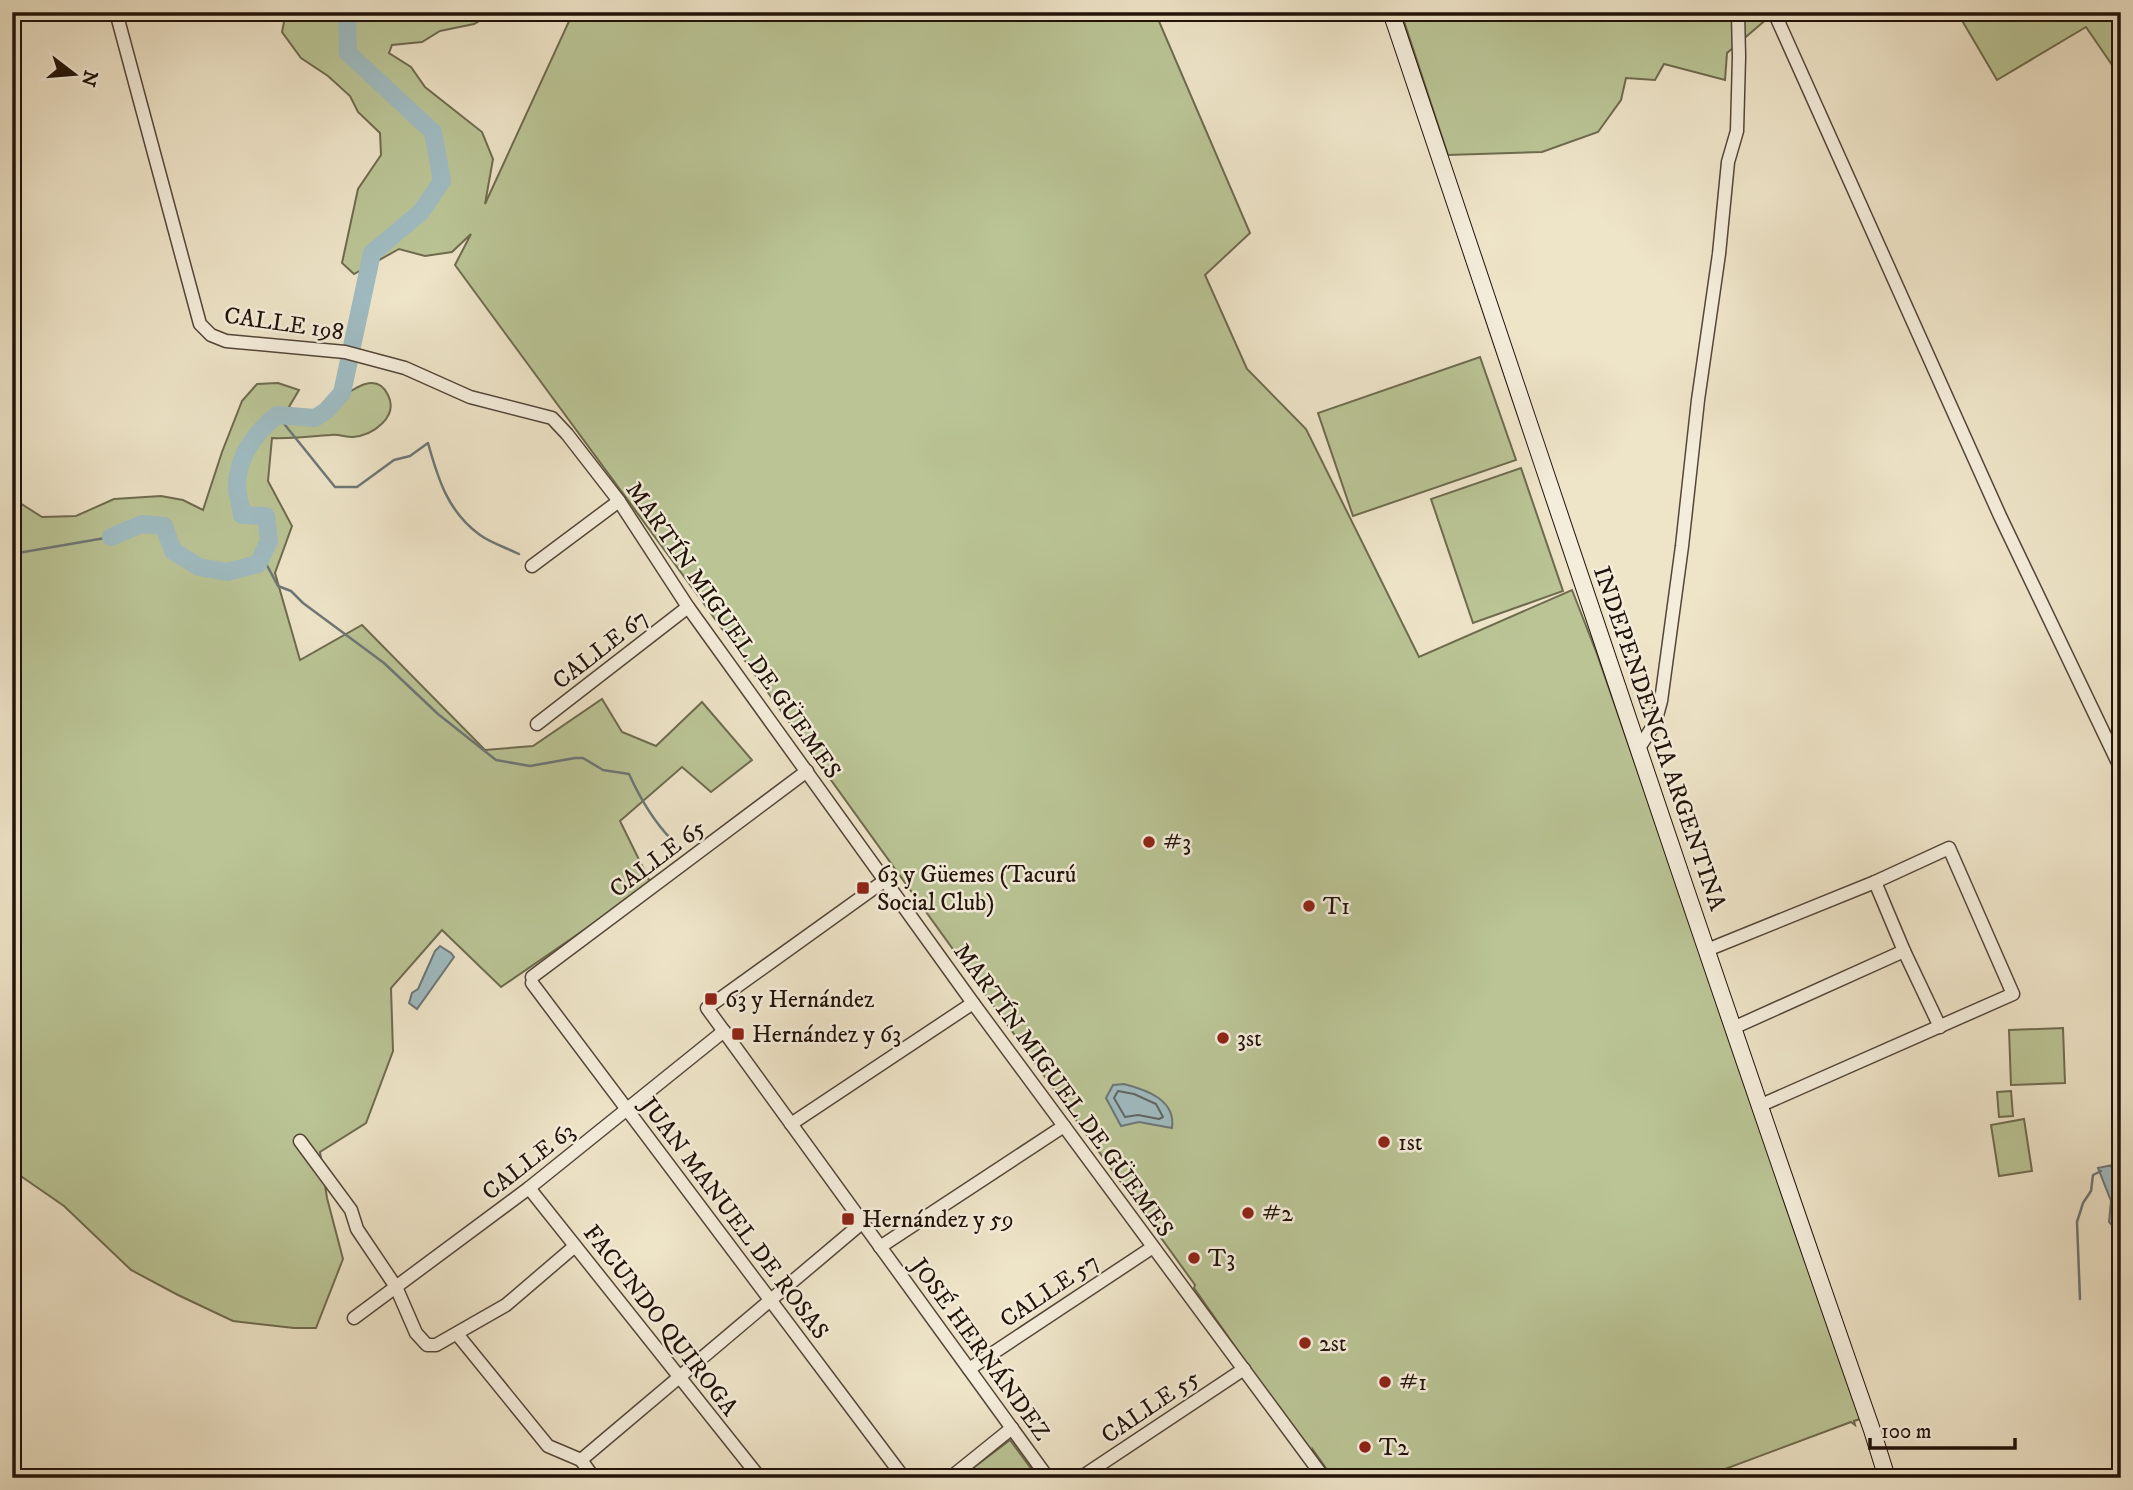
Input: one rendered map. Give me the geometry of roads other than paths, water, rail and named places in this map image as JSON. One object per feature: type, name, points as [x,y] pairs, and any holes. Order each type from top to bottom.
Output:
[{"type":"main road","name":"INDEPENDENCIA ARGENTINA","points":[[1391,12],[1887,1478]]},
{"type":"street","name":"CALLE 198","points":[[116,12],[200,324],[211,335],[226,341],[364,356],[405,368],[470,397],[552,418]]},
{"type":"street","points":[[1639,748],[1655,723],[1661,701],[1682,546],[1728,162],[1737,131],[1740,57],[1738,12]]},
{"type":"street","points":[[1773,12],[2000,516],[2121,769]]},
{"type":"street","name":"MARTÍN MIGUEL DE GÜEMES","points":[[552,418],[619,501],[688,607],[884,881],[1324,1478]]},
{"type":"street","points":[[532,566],[619,501]]},
{"type":"street","name":"CALLE 67","points":[[537,724],[688,607]]},
{"type":"street","name":"CALLE 65","points":[[532,980],[807,771]]},
{"type":"street","points":[[1707,950],[1949,848],[2013,994],[1759,1106]]},
{"type":"street","name":"JOSÉ HERNÁNDEZ","points":[[884,881],[708,1007],[1048,1478]]},
{"type":"street","points":[[1875,881],[1940,1027]]},
{"type":"street","points":[[1733,1028],[1904,951]]},
{"type":"street","name":"JUAN MANUEL DE ROSAS","points":[[532,980],[905,1478]]},
{"type":"street","points":[[791,1124],[973,1003]]},
{"type":"street","name":"CALLE 63","points":[[354,1318],[529,1188],[724,1031]]},
{"type":"street","points":[[880,1247],[1064,1126]]},
{"type":"street","points":[[300,1141],[351,1210],[357,1229],[396,1287],[416,1333],[427,1345],[436,1345],[506,1305],[575,1246]]},
{"type":"street","name":"FACUNDO QUIROGA","points":[[529,1188],[760,1478]]},
{"type":"street","points":[[581,1460],[863,1222]]},
{"type":"street","name":"CALLE 57","points":[[969,1369],[1153,1247]]},
{"type":"street","points":[[457,1334],[548,1446],[581,1460],[594,1478]]},
{"type":"street","name":"CALLE 55","points":[[1080,1478],[1244,1369]]},
{"type":"street","points":[[950,1478],[1012,1428]]},
{"type":"water","points":[[440,946],[454,957],[417,1009],[409,1003],[412,993],[418,989],[435,951]]},
{"type":"water","points":[[1124,1084],[1142,1089],[1165,1103],[1172,1118],[1172,1128],[1139,1122],[1121,1126],[1106,1098],[1113,1085]]},
{"type":"water","points":[[2112,1165],[2121,1174],[2121,1235],[2109,1222],[2111,1201],[2098,1168]]},
{"type":"waterway","points":[[111,537],[142,524],[164,526],[173,551],[199,567],[227,572],[258,564],[269,541],[266,516],[242,515],[237,487],[244,455],[261,429],[277,415],[315,418],[326,411],[342,393],[372,253],[421,212],[442,181],[433,132],[348,53],[347,12]]},
{"type":"waterway","points":[[375,12],[430,12]]},
{"type":"waterway","points":[[277,415],[335,487],[357,487],[394,460],[410,456],[428,443],[440,482],[460,516],[484,538],[519,554]]},
{"type":"waterway","points":[[12,554],[111,537]]},
{"type":"waterway","points":[[262,556],[278,586],[291,591],[303,603],[384,663],[438,714],[496,760],[530,766],[583,758],[603,770],[629,774],[648,809],[672,840]]},
{"type":"waterway","points":[[2110,1166],[2121,1165]]},
{"type":"waterway","points":[[2080,1299],[2077,1222],[2083,1203],[2091,1191],[2093,1175],[2101,1171]]},
{"type":"place","name":"#3","points":[[1149,842]]},
{"type":"place","name":"63 y Güemes (Tacurú Social Club)","points":[[863,888]]},
{"type":"place","name":"T1","points":[[1309,906]]},
{"type":"place","name":"63 y Hernández","points":[[711,999]]},
{"type":"place","name":"Hernández y 63","points":[[738,1034]]},
{"type":"place","name":"3st","points":[[1223,1038]]},
{"type":"place","name":"1st","points":[[1384,1142]]},
{"type":"place","name":"#2","points":[[1248,1213]]},
{"type":"place","name":"Hernández y 59","points":[[848,1219]]},
{"type":"place","name":"T3","points":[[1194,1258]]},
{"type":"place","name":"2st","points":[[1305,1343]]},
{"type":"place","name":"#1","points":[[1385,1382]]},
{"type":"place","name":"T2","points":[[1365,1447]]}]
